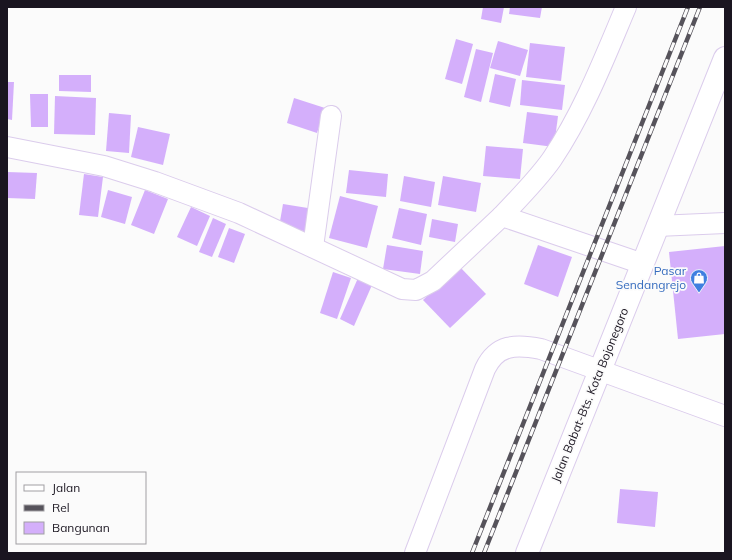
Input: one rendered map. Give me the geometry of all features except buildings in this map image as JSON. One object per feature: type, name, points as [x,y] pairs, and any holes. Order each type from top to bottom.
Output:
[{"type":"highway","name":"Jalan Babat-Bts. Kota Bojonegoro","points":[[527,553],[725,58]]},
{"type":"street","points":[[7,147],[104,166],[155,182],[239,213],[397,287],[407,290],[416,290],[433,281],[502,216],[552,160],[588,98],[626,7]]},
{"type":"street","points":[[313,247],[330,116]]},
{"type":"street","points":[[502,216],[643,264]]},
{"type":"street","points":[[657,226],[725,224]]},
{"type":"street","points":[[414,553],[485,369],[494,354],[509,347],[530,347],[540,349],[725,416]]},
{"type":"railway","points":[[472,553],[688,7]]},
{"type":"railway","points":[[484,553],[700,7]]},
{"type":"place","name":"Pasar Sendangrejo","points":[[699,293]]}]
